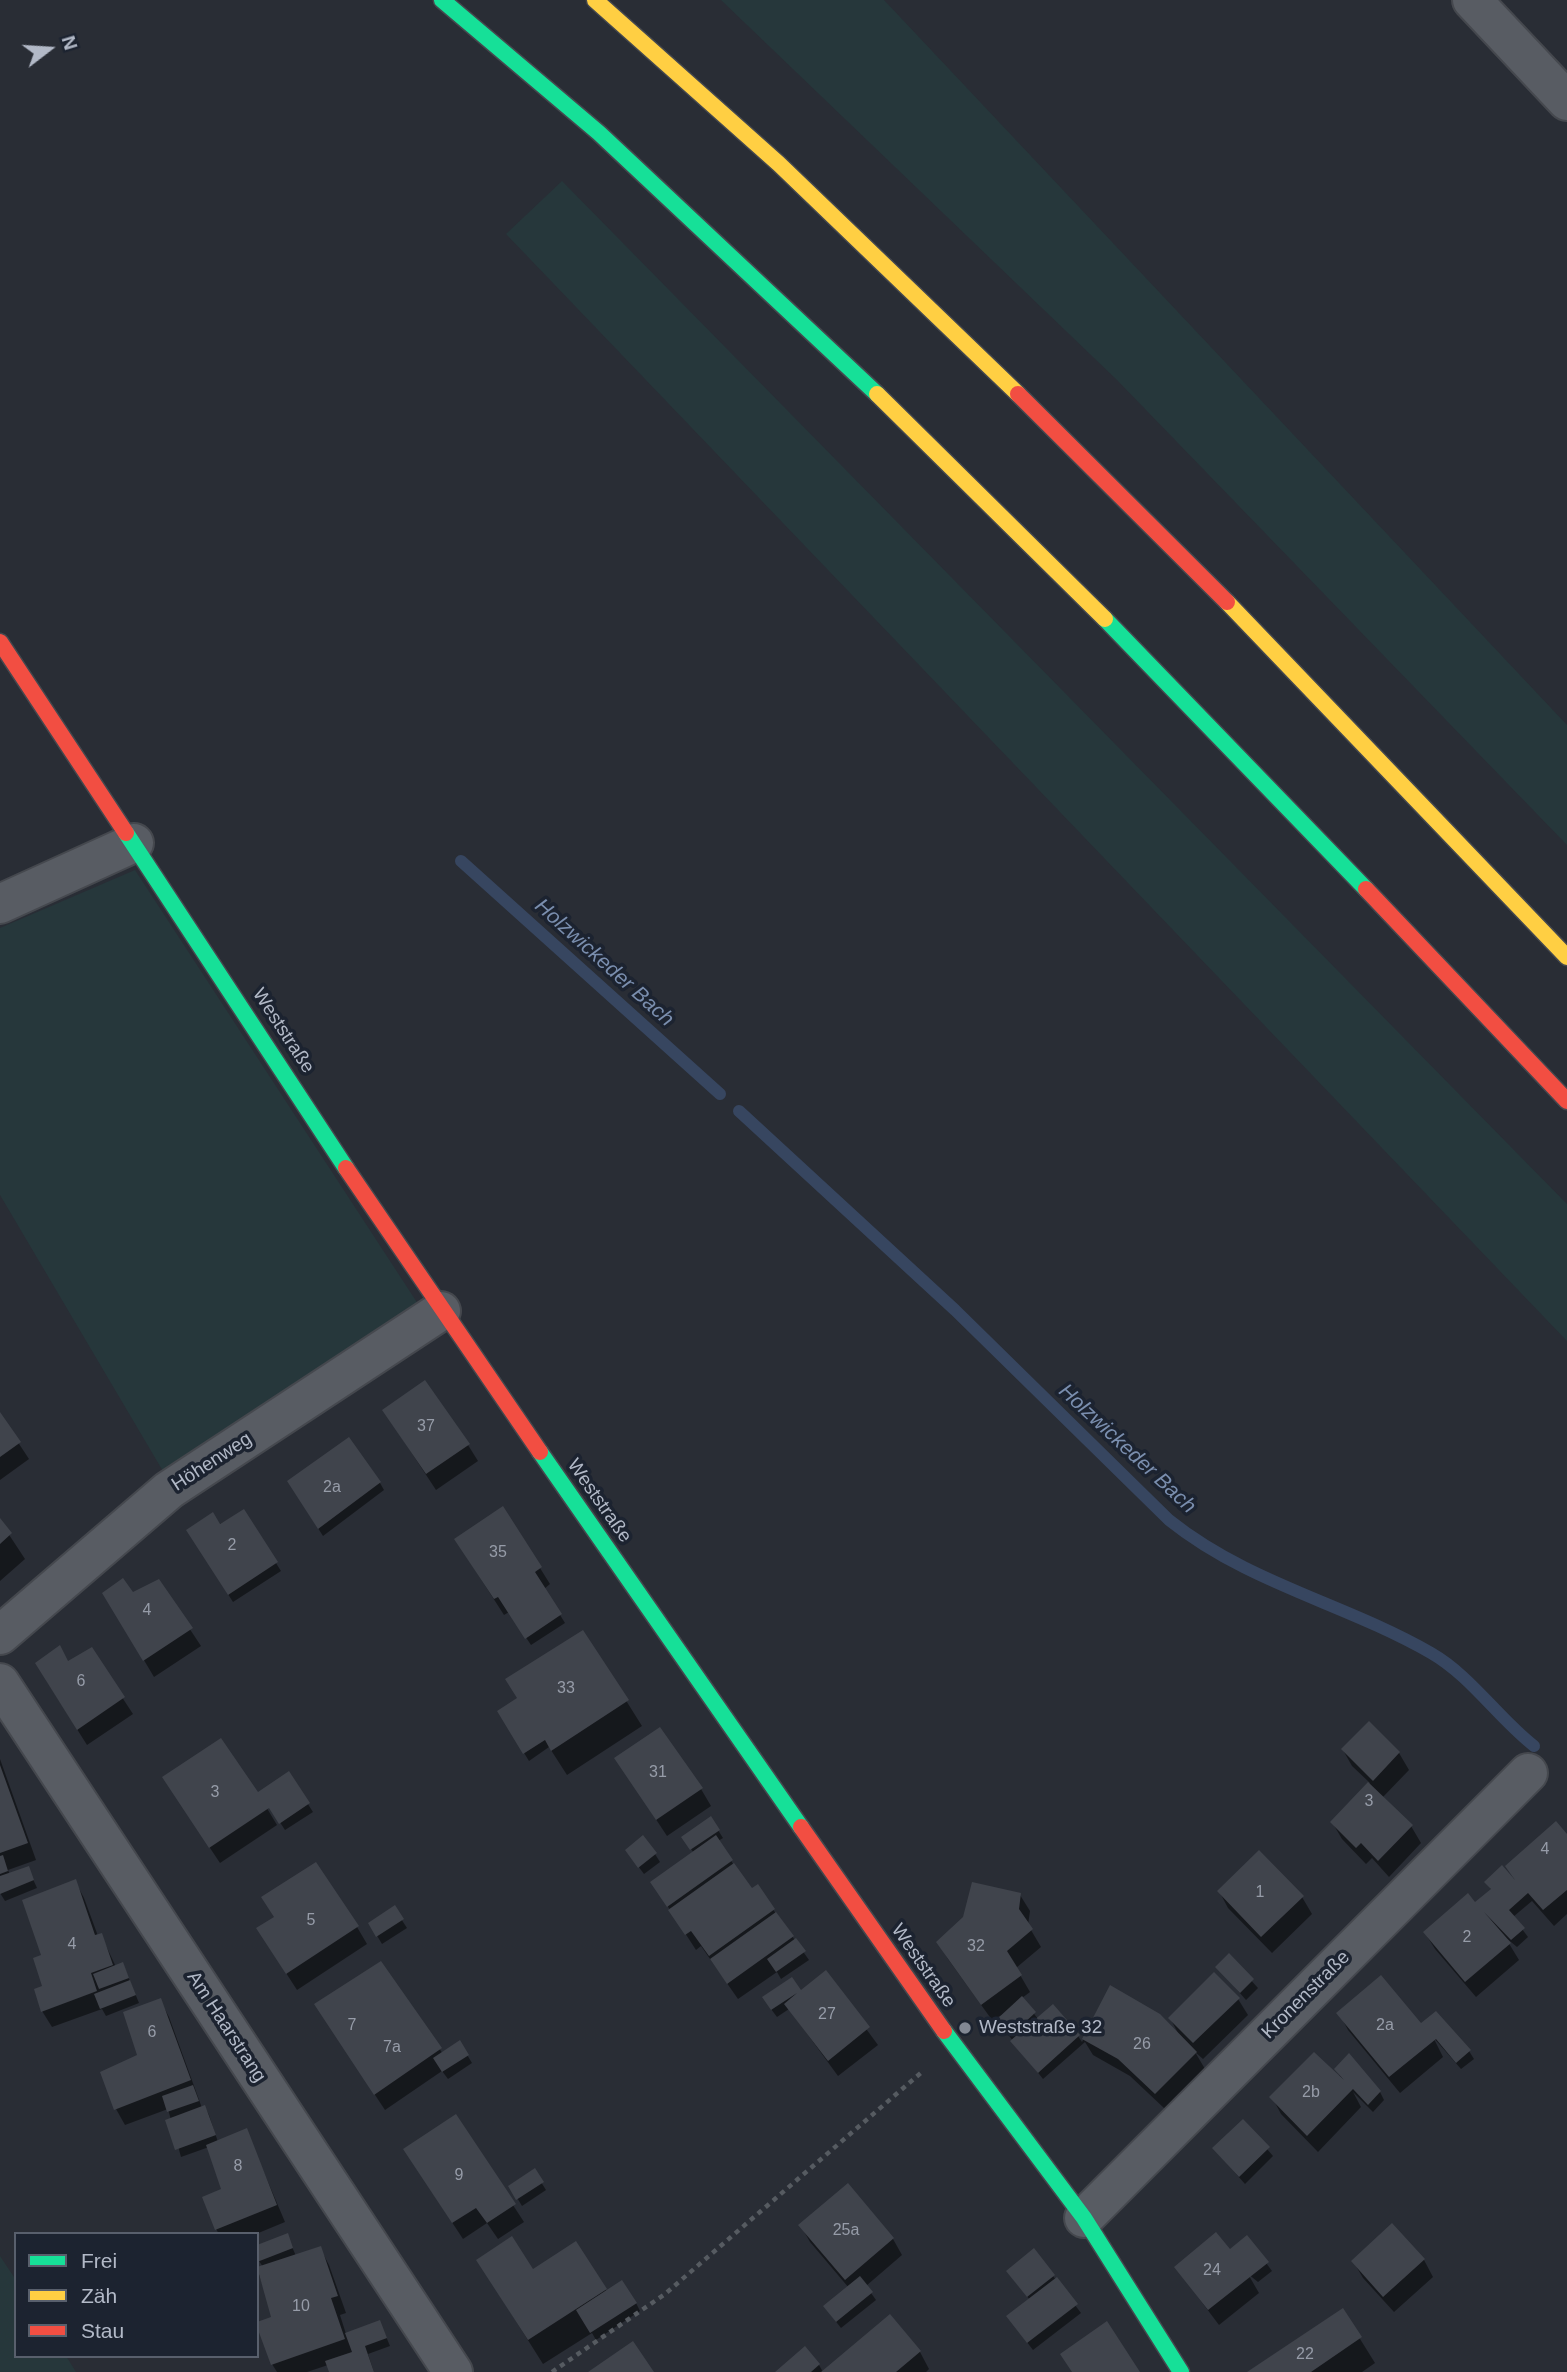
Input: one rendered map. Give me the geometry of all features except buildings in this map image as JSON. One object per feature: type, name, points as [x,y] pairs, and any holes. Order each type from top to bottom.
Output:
[{"type":"main road","points":[[442,0],[597,130],[1001,515],[1200,714],[1567,1101]]},
{"type":"main road","points":[[595,0],[860,240],[1073,446],[1278,654],[1567,957]]},
{"type":"main road","name":"Weststraße","points":[[0,642],[441,1311],[953,2045],[1084,2218],[1181,2372]]},
{"type":"street","points":[[1472,0],[1567,101]]},
{"type":"street","points":[[0,904],[134,843]]},
{"type":"street","name":"Höhenweg","points":[[0,1635],[169,1490],[441,1311]]},
{"type":"street","name":"Am Haarstrang","points":[[0,1683],[453,2372]]},
{"type":"street","name":"Kronenstraße","points":[[1084,2218],[1528,1773]]},
{"type":"path","points":[[552,2372],[665,2294],[953,2045]]},
{"type":"shaded area","points":[[721,0],[884,0],[1567,725],[1567,845],[1117,380]]},
{"type":"shaded area","points":[[562,181],[1567,1204],[1567,1341],[506,234]]},
{"type":"shaded area","points":[[135,870],[422,1310],[167,1478],[0,1195],[0,928]]},
{"type":"shaded area","points":[[0,2256],[14,2277],[14,2358],[67,2358],[76,2372],[0,2372]]},
{"type":"waterway","name":"Holzwickeder Bach","points":[[461,861],[720,1094]]},
{"type":"waterway","name":"Holzwickeder Bach","points":[[739,1111],[955,1310],[1169,1520],[1231,1561],[1365,1620],[1431,1653],[1459,1673],[1534,1746]]},
{"type":"traffic: fast","points":[[442,0],[599,133],[877,394]]},
{"type":"traffic: fast","points":[[1105,619],[1366,889]]},
{"type":"traffic: fast","points":[[126,833],[346,1168]]},
{"type":"traffic: fast","points":[[540,1452],[801,1827]]},
{"type":"traffic: fast","points":[[944,2031],[1084,2218],[1181,2372]]},
{"type":"traffic: slow","points":[[595,0],[779,164],[1018,394]]},
{"type":"traffic: slow","points":[[877,394],[1105,619]]},
{"type":"traffic: slow","points":[[1227,602],[1567,957]]},
{"type":"traffic: jam","points":[[1018,394],[1227,602]]},
{"type":"traffic: jam","points":[[0,642],[126,833]]},
{"type":"traffic: jam","points":[[1366,889],[1567,1101]]},
{"type":"traffic: jam","points":[[346,1168],[540,1452]]},
{"type":"traffic: jam","points":[[801,1827],[944,2031]]},
{"type":"place","name":"Weststraße 32","points":[[965,2028]]}]
